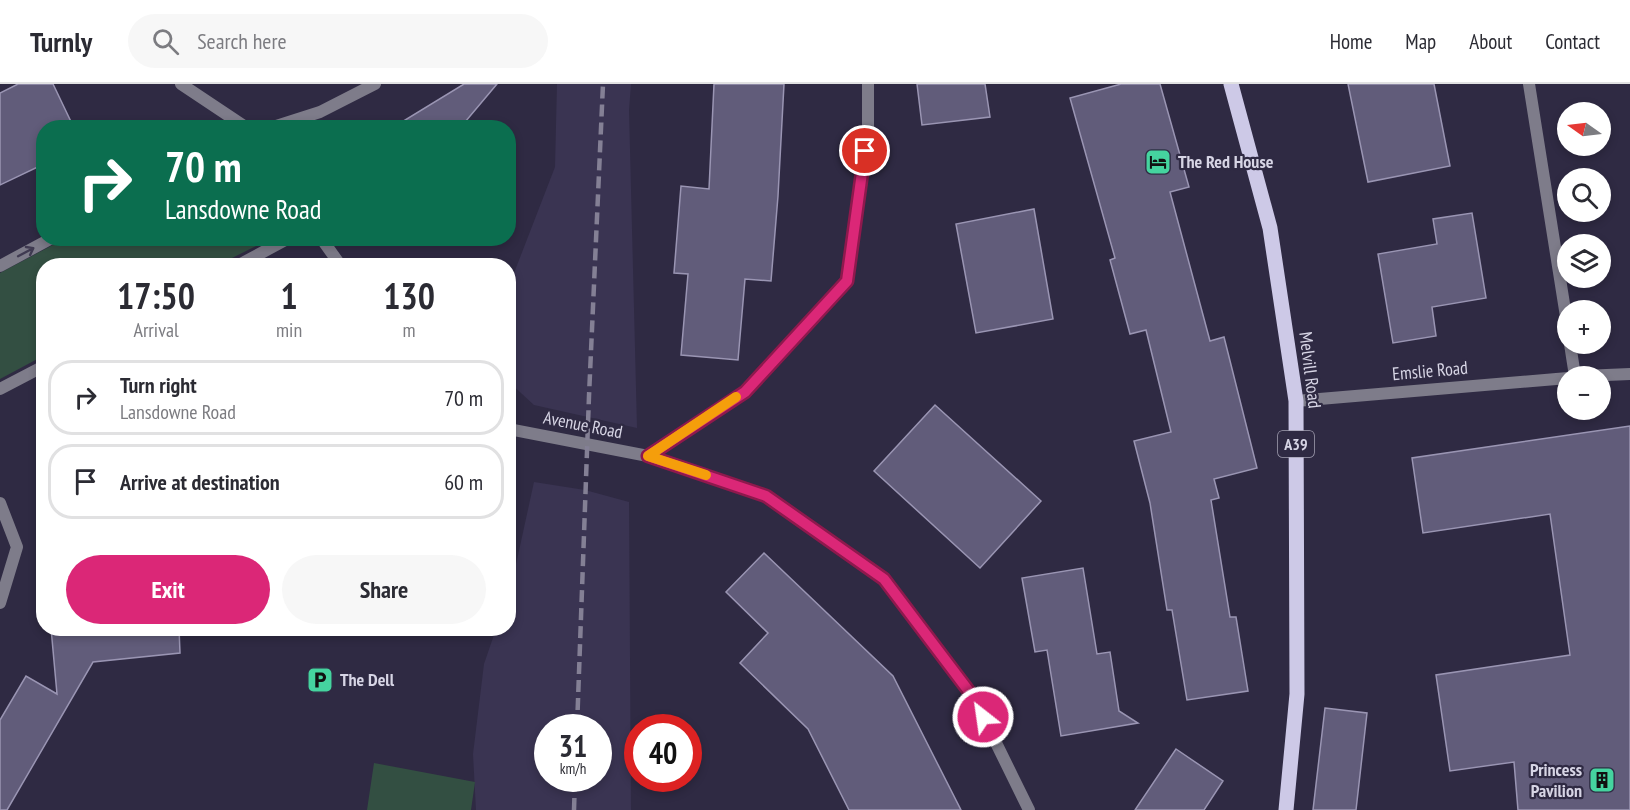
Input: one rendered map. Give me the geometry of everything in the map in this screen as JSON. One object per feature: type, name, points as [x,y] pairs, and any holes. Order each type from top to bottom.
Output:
[{"type":"main road","name":"Melvill Road","points":[[1231,84],[1270,228],[1296,401],[1297,694],[1286,810]]},
{"type":"street","points":[[181,84],[235,120]]},
{"type":"street","points":[[295,120],[320,112],[375,84]]},
{"type":"street","points":[[648,456],[745,392],[847,281],[868,129],[868,84]]},
{"type":"street","points":[[1529,84],[1563,300]]},
{"type":"street","points":[[0,266],[37,246]]},
{"type":"street","points":[[252,258],[275,246]]},
{"type":"street","points":[[0,389],[36,370]]},
{"type":"street","points":[[1611,375],[1630,374]]},
{"type":"street","name":"Emslie Road","points":[[1296,401],[1557,379]]},
{"type":"street","name":"Avenue Road","points":[[516,431],[648,456],[766,496],[884,579],[974,698],[1029,810]]},
{"type":"street","points":[[0,503],[17,548],[0,603]]},
{"type":"shaded area","points":[[557,84],[631,84],[629,110],[637,428],[534,405],[516,388],[516,268],[555,167]]},
{"type":"shaded area","points":[[534,482],[585,490],[629,502],[630,714],[624,714],[624,792],[631,792],[631,810],[476,810],[473,754],[484,664],[494,636],[516,636],[516,564]]},
{"type":"green space","points":[[51,246],[256,246],[232,258],[36,258],[36,360],[0,379],[0,273]]},
{"type":"green space","points":[[374,763],[475,782],[471,810],[367,810]]},
{"type":"building","points":[[18,84],[53,84],[70,120],[36,120],[36,168],[0,185],[0,93]]},
{"type":"building","points":[[464,84],[497,84],[467,120],[405,120]]},
{"type":"building","points":[[714,84],[784,84],[771,281],[745,279],[738,360],[681,355],[688,274],[674,273],[681,186],[709,189]]},
{"type":"building","points":[[917,84],[985,84],[990,117],[922,125]]},
{"type":"building","points":[[1121,84],[1160,84],[1189,187],[1170,192],[1210,341],[1224,337],[1257,468],[1214,479],[1219,498],[1211,500],[1230,617],[1236,617],[1248,691],[1187,700],[1172,610],[1167,610],[1150,503],[1134,441],[1171,432],[1146,330],[1130,334],[1110,260],[1115,258],[1070,98]]},
{"type":"building","points":[[1348,84],[1434,84],[1450,166],[1368,182]]},
{"type":"building","points":[[1034,209],[1053,319],[976,333],[956,224]]},
{"type":"building","points":[[1472,213],[1486,298],[1432,307],[1436,336],[1393,343],[1378,254],[1437,244],[1433,219]]},
{"type":"building","points":[[935,405],[1041,501],[980,568],[874,471]]},
{"type":"building","points":[[1630,426],[1630,810],[1518,810],[1514,762],[1450,771],[1436,675],[1570,655],[1550,514],[1423,533],[1412,458]]},
{"type":"building","points":[[764,553],[893,676],[961,810],[849,810],[808,729],[740,663],[768,633],[726,592]]},
{"type":"building","points":[[1083,568],[1097,654],[1110,652],[1119,711],[1138,723],[1061,736],[1047,650],[1035,652],[1022,578]]},
{"type":"building","points":[[52,636],[179,636],[180,653],[93,662],[7,810],[0,810],[0,720],[26,676],[57,694]]},
{"type":"building","points":[[1325,708],[1367,713],[1356,810],[1313,810]]},
{"type":"building","points":[[1176,749],[1223,781],[1204,810],[1135,810]]},
{"type":"railway","points":[[578,714],[603,84]]},
{"type":"railway","points":[[574,810],[575,792]]},
{"type":"slow traffic","points":[[706,475],[648,456],[736,397]]},
{"type":"place","name":"The Red House","points":[[1158,162]]},
{"type":"place","name":"The Dell","points":[[320,680]]},
{"type":"place","name":"Princess Pavilion","points":[[1602,780]]},
{"type":"route","points":[[865,151],[847,281],[745,392],[648,456],[766,496],[884,579],[974,698],[983,717]]}]
